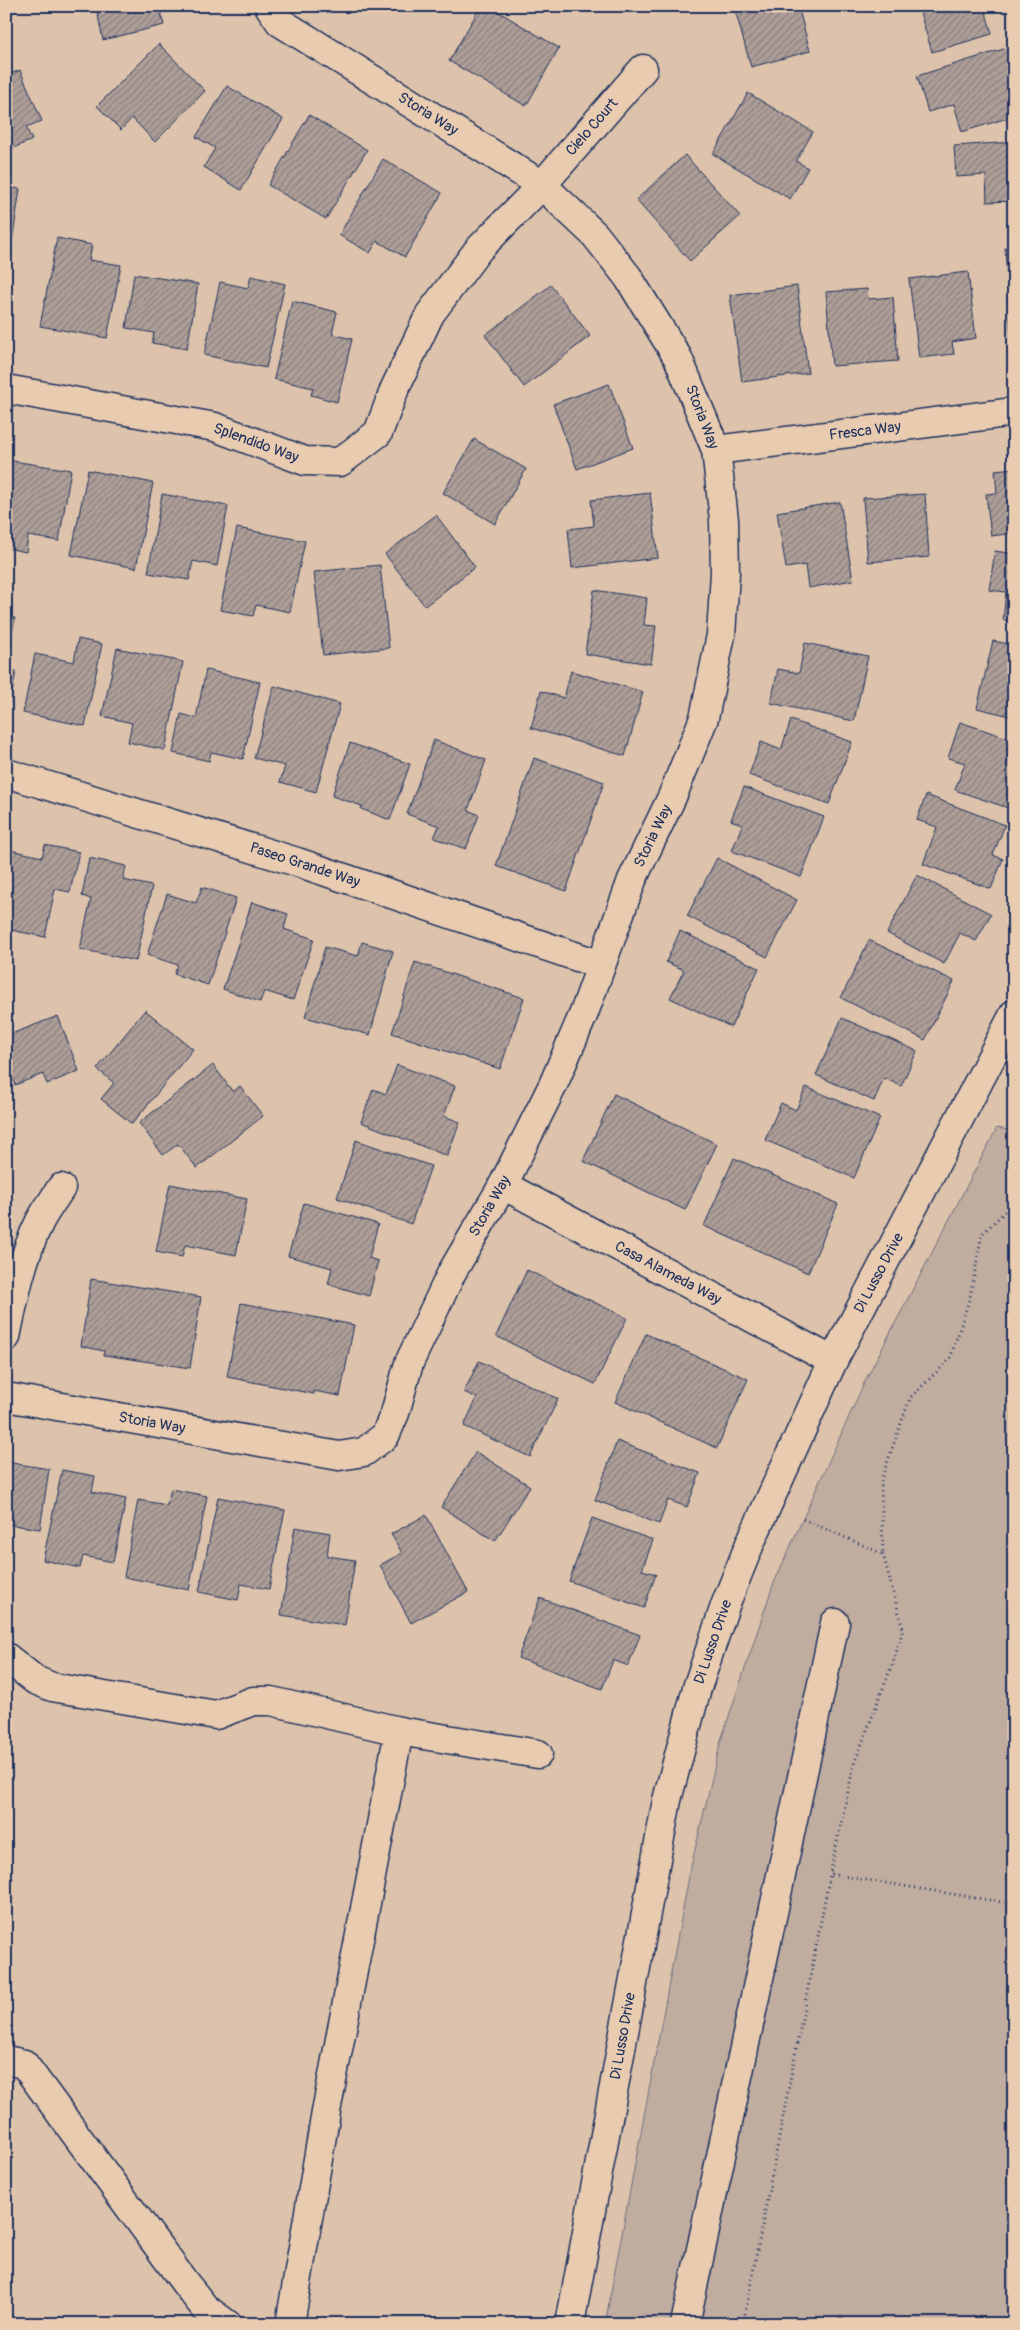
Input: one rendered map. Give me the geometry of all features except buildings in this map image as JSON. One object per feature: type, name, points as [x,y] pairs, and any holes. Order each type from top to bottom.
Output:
[{"type":"street","name":"Storia Way","points":[[6,1397],[339,1456],[364,1452],[386,1436],[413,1355],[452,1272],[503,1185],[553,1085],[584,1013],[632,880],[672,797],[704,718],[721,634],[725,573],[724,520],[716,450],[678,358],[628,277],[595,235],[542,185],[280,22],[269,6]]},
{"type":"street","name":"Cielo Court","points":[[542,185],[643,70]]},
{"type":"street","name":"Splendido Way","points":[[6,388],[214,427],[305,461],[340,462],[378,433],[395,388],[430,314],[478,250],[542,185]]},
{"type":"street","name":"Fresca Way","points":[[716,450],[1014,412]]},
{"type":"street","name":"Paseo Grande Way","points":[[6,774],[296,862],[601,964]]},
{"type":"street","name":"Di Lusso Drive","points":[[570,2324],[667,1800],[697,1688],[726,1603],[751,1541],[833,1361],[1014,1014]]},
{"type":"street","name":"Casa Alameda Way","points":[[503,1185],[833,1361]]},
{"type":"street","points":[[6,1337],[13,1300],[25,1260],[40,1222],[61,1188]]},
{"type":"street","points":[[685,2324],[835,1624]]},
{"type":"street","points":[[6,1657],[35,1680],[52,1687],[216,1715],[253,1701],[271,1701],[399,1731],[538,1754]]},
{"type":"street","points":[[290,2324],[326,2112],[399,1731]]},
{"type":"street","points":[[6,2060],[24,2064],[185,2283],[205,2308],[227,2324]]},
{"type":"path","points":[[743,2324],[830,1874],[854,1764],[895,1657],[902,1629],[883,1554],[881,1480],[910,1398],[950,1359],[970,1297],[982,1234],[1014,1204]]},
{"type":"path","points":[[803,1519],[883,1554]]},
{"type":"path","points":[[830,1874],[1014,1904]]},
{"type":"shaded area","points":[[997,1128],[1014,1131],[1014,2324],[605,2324],[690,1871],[721,1740],[773,1585],[865,1381]]}]
